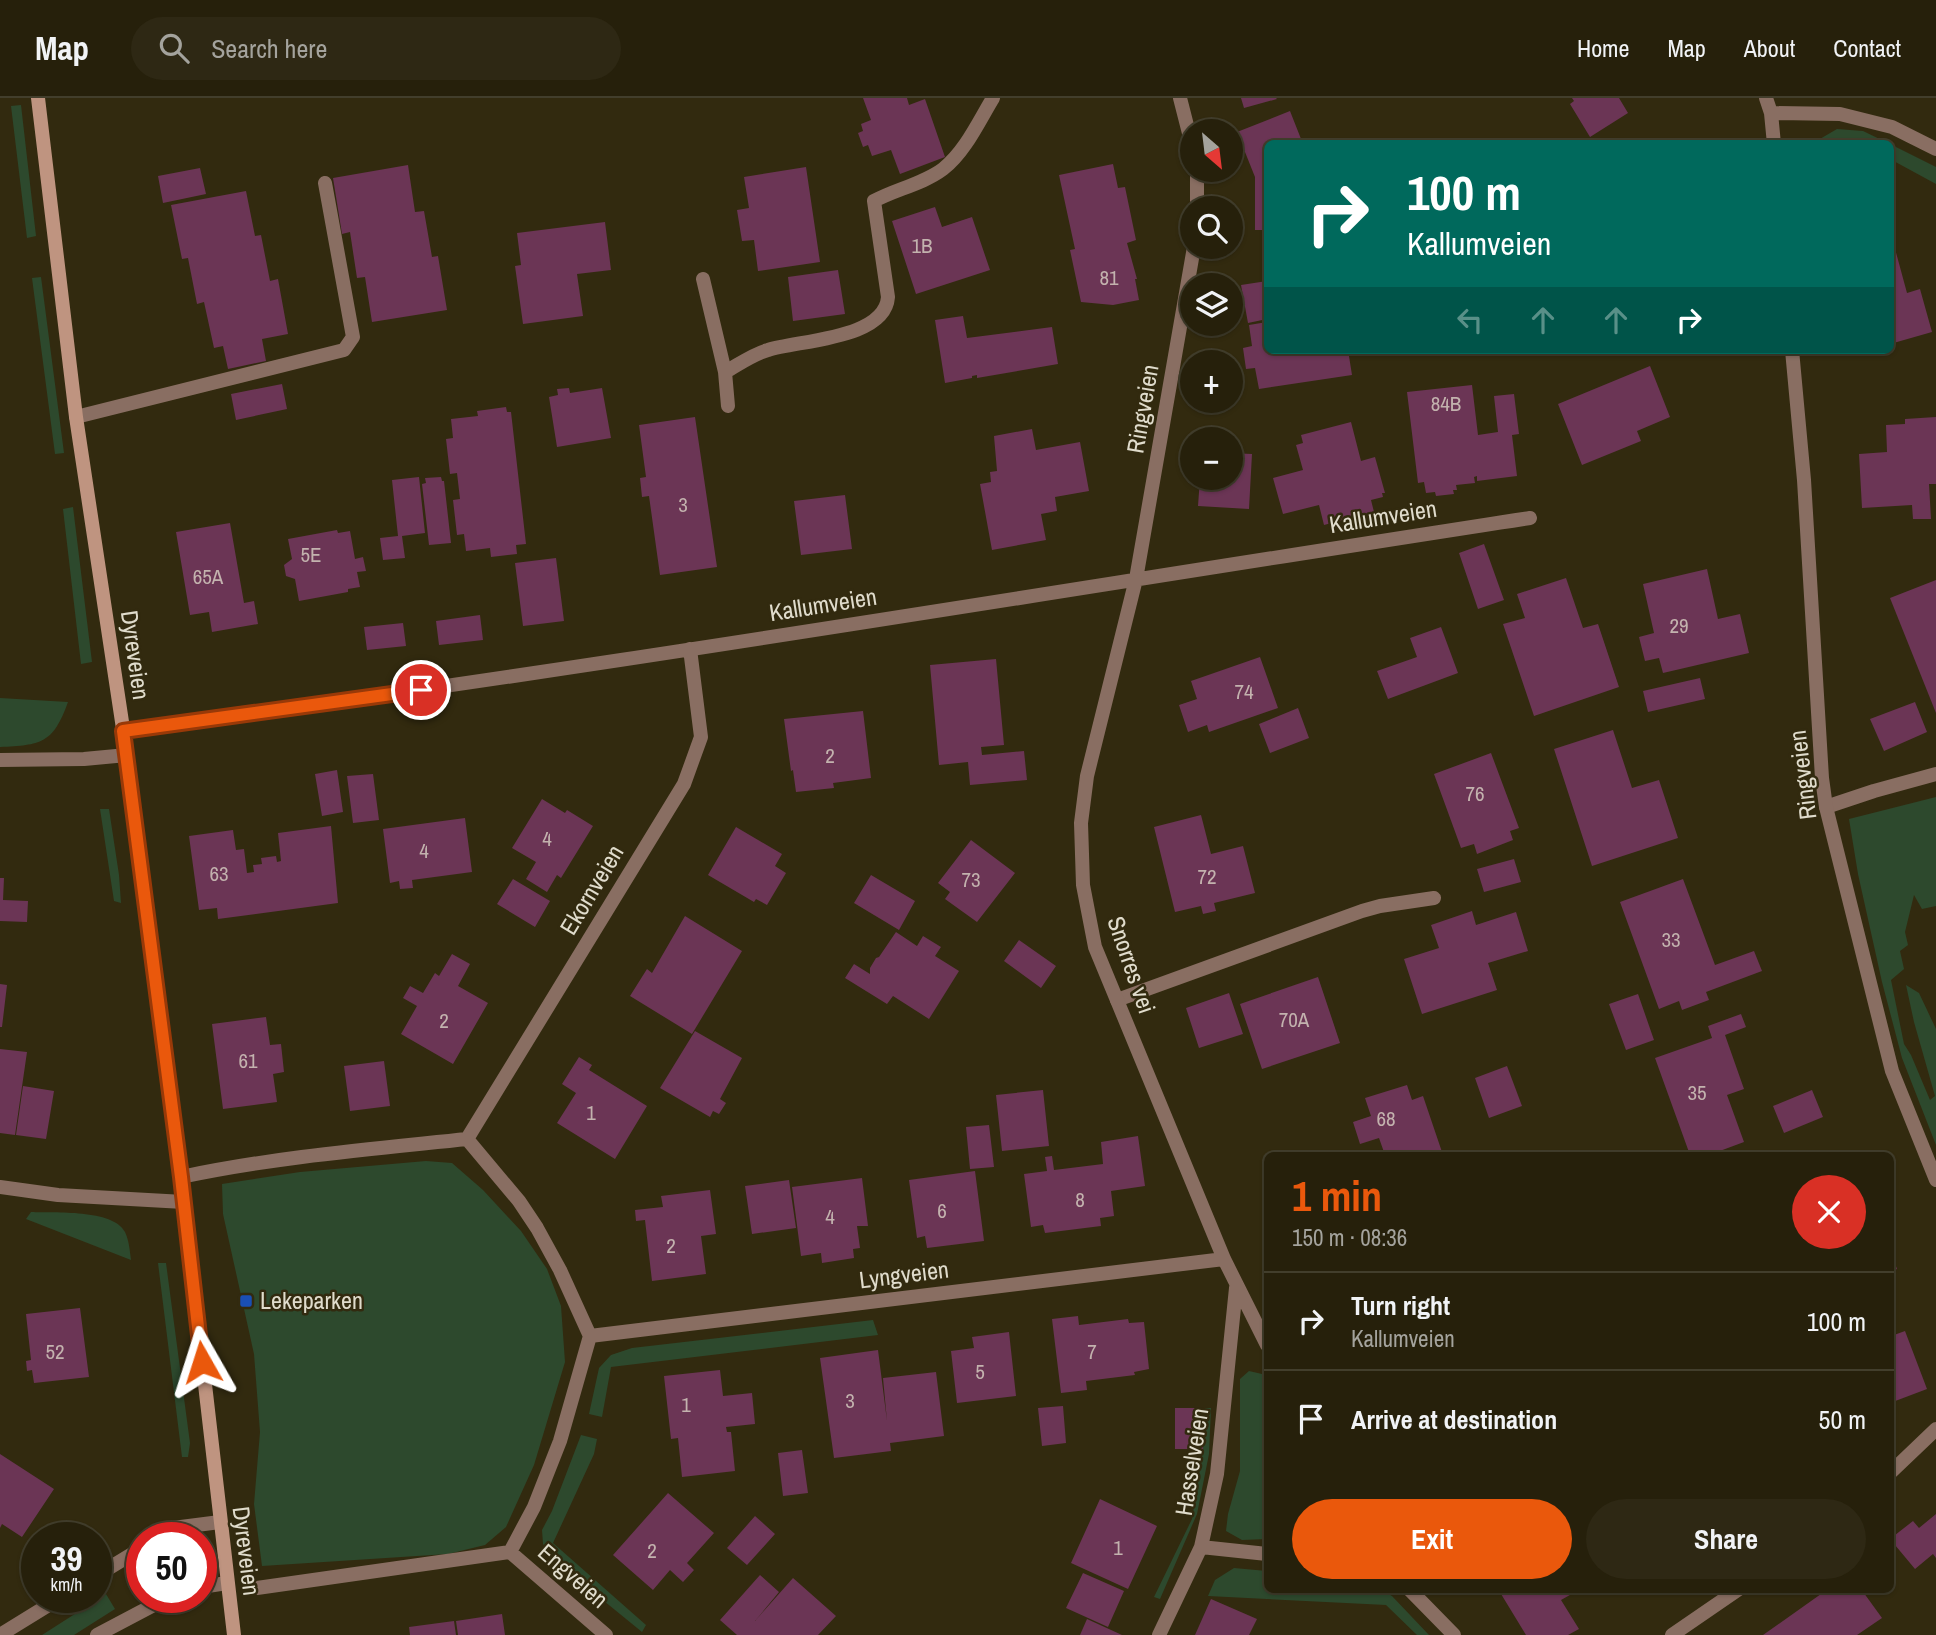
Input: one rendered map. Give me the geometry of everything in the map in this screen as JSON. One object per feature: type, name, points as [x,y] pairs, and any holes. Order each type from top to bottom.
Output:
[{"type":"main road","name":"Dyreveien","points":[[38,98],[76,416],[127,755],[181,1177],[234,1635]]},
{"type":"street","points":[[725,372],[765,350],[840,334],[867,326],[878,319],[887,307],[888,297],[874,201],[943,168],[963,146],[993,98]]},
{"type":"street","points":[[1181,98],[1186,119]]},
{"type":"street","points":[[1766,98],[1771,113],[1774,140]]},
{"type":"street","points":[[1771,113],[1840,114],[1892,127],[1936,149]]},
{"type":"street","points":[[76,416],[344,350],[353,337],[325,183]]},
{"type":"street","name":"Ringveien","points":[[1136,579],[1192,259]]},
{"type":"street","points":[[704,279],[725,372],[728,406]]},
{"type":"street","name":"Ringveien","points":[[1792,354],[1804,480],[1826,807],[1892,1071],[1936,1180]]},
{"type":"street","name":"Kallumveien","points":[[123,731],[286,710],[690,649],[1530,518]]},
{"type":"street","name":"Snorres vei","points":[[1136,579],[1087,776],[1081,823],[1083,886],[1095,947],[1224,1259],[1264,1339]]},
{"type":"street","name":"Ekornveien","points":[[467,1139],[684,784],[701,737],[690,649]]},
{"type":"street","points":[[0,760],[84,759],[127,755]]},
{"type":"street","points":[[1826,807],[1936,774]]},
{"type":"street","points":[[1117,1000],[1362,911],[1434,898]]},
{"type":"street","points":[[181,1177],[235,1166],[467,1139],[519,1201],[537,1228],[561,1270],[590,1336],[560,1441],[534,1507],[510,1552],[257,1588]]},
{"type":"street","points":[[0,1187],[58,1195],[184,1202]]},
{"type":"street","name":"Lyngveien","points":[[590,1336],[1224,1259]]},
{"type":"street","name":"Hasselveien","points":[[1159,1635],[1200,1547],[1217,1474],[1236,1286]]},
{"type":"street","points":[[1894,1469],[1936,1429]]},
{"type":"street","points":[[1200,1547],[1264,1554]]},
{"type":"street","name":"Engveien","points":[[510,1552],[607,1635]]},
{"type":"street","points":[[217,1585],[227,1583]]},
{"type":"street","points":[[1413,1593],[1454,1635]]},
{"type":"street","points":[[1671,1635],[1733,1593]]},
{"type":"street","points":[[0,1635],[36,1613]]},
{"type":"street","points":[[97,1635],[139,1613]]},
{"type":"green space","points":[[21,105],[36,236],[27,238],[11,106]]},
{"type":"green space","points":[[1837,129],[1863,131],[1882,140],[1853,138],[1818,140]]},
{"type":"green space","points":[[1894,146],[1936,167],[1936,184],[1894,161]]},
{"type":"green space","points":[[41,277],[64,453],[55,454],[32,278]]},
{"type":"green space","points":[[73,507],[92,662],[81,664],[63,509]]},
{"type":"green space","points":[[0,698],[68,702],[57,726],[44,740],[26,745],[0,747]]},
{"type":"green space","points":[[1936,797],[1936,906],[1922,909],[1914,895],[1905,932],[1908,945],[1900,951],[1904,969],[1891,980],[1904,1044],[1930,1100],[1935,1096],[1906,985],[1919,993],[1936,1029],[1936,1145],[1902,1058],[1858,874],[1849,819]]},
{"type":"green space","points":[[100,809],[109,809],[121,903],[114,901]]},
{"type":"green space","points":[[426,1161],[452,1163],[483,1190],[521,1231],[547,1269],[561,1306],[565,1362],[534,1465],[506,1527],[485,1545],[448,1554],[262,1566],[254,1504],[260,1432],[254,1354],[223,1214],[222,1184],[300,1172]]},
{"type":"green space","points":[[31,1212],[82,1214],[108,1219],[125,1232],[131,1260],[26,1219]]},
{"type":"green space","points":[[158,1263],[166,1263],[190,1443],[188,1457],[182,1457]]},
{"type":"green space","points":[[873,1320],[878,1335],[611,1367],[602,1417],[589,1414],[599,1368],[611,1355],[632,1348]]},
{"type":"green space","points":[[1249,1371],[1262,1374],[1264,1378],[1264,1539],[1242,1540],[1226,1531],[1240,1471],[1240,1379]]},
{"type":"green space","points":[[1203,1408],[1211,1408],[1209,1454],[1197,1514],[1160,1599],[1154,1597],[1192,1519],[1203,1449]]},
{"type":"green space","points":[[581,1435],[597,1439],[594,1454],[553,1543],[646,1625],[642,1632],[555,1561],[543,1544],[542,1530]]},
{"type":"green space","points":[[1234,1568],[1264,1571],[1264,1593],[1387,1593],[1429,1635],[1417,1635],[1386,1605],[1208,1596],[1215,1580]]},
{"type":"green space","points":[[76,1613],[109,1613],[74,1635],[42,1635]]},
{"type":"building","points":[[863,98],[907,98],[909,105],[925,99],[945,157],[900,174],[891,150],[872,156],[868,145],[863,147],[858,133],[863,131],[861,124],[871,120]]},
{"type":"building","points":[[1241,98],[1276,98],[1277,99],[1244,108]]},
{"type":"building","points":[[1572,98],[1619,98],[1628,113],[1590,137],[1570,104],[1574,101]]},
{"type":"building","points":[[1290,111],[1301,140],[1264,140],[1264,230],[1255,230],[1255,177],[1243,147],[1243,130]]},
{"type":"building","points":[[1113,164],[1118,188],[1125,187],[1136,240],[1127,243],[1137,279],[1139,300],[1113,305],[1081,302],[1070,250],[1075,249],[1059,175]]},
{"type":"building","points":[[408,165],[415,212],[424,211],[432,257],[438,256],[447,310],[372,322],[365,277],[357,278],[350,232],[342,234],[333,178]]},
{"type":"building","points":[[806,167],[820,262],[758,271],[754,240],[742,241],[737,210],[749,208],[744,177]]},
{"type":"building","points":[[200,168],[206,194],[163,203],[158,176]]},
{"type":"building","points":[[246,191],[255,236],[261,235],[270,281],[278,279],[288,334],[262,339],[266,361],[228,369],[223,346],[214,348],[204,302],[197,304],[188,258],[182,259],[171,205]]},
{"type":"building","points":[[935,207],[942,227],[972,217],[990,270],[916,294],[892,221]]},
{"type":"building","points":[[605,222],[611,270],[577,274],[583,316],[523,324],[515,266],[521,265],[517,233]]},
{"type":"building","points":[[1894,245],[1907,293],[1920,289],[1932,332],[1894,343]]},
{"type":"building","points":[[838,270],[845,314],[793,321],[788,277]]},
{"type":"building","points":[[1264,281],[1264,320],[1248,323],[1243,285]]},
{"type":"building","points":[[963,316],[967,338],[1052,327],[1058,364],[977,378],[977,375],[945,383],[935,320]]},
{"type":"building","points":[[1264,322],[1264,354],[1349,354],[1352,375],[1259,389],[1255,368],[1246,369],[1243,348],[1252,346],[1249,325]]},
{"type":"building","points":[[1650,366],[1670,417],[1637,431],[1641,441],[1582,465],[1558,404]]},
{"type":"building","points":[[282,384],[287,409],[236,420],[231,394]]},
{"type":"building","points":[[1472,385],[1478,435],[1498,432],[1494,396],[1514,394],[1519,434],[1512,435],[1517,476],[1477,481],[1477,476],[1474,477],[1475,483],[1456,485],[1454,494],[1436,496],[1435,492],[1426,493],[1424,482],[1418,483],[1407,392]]},
{"type":"building","points":[[569,388],[570,393],[602,388],[611,438],[557,447],[549,397],[558,395],[557,389]]},
{"type":"building","points":[[506,407],[507,412],[511,412],[526,544],[516,545],[517,554],[491,557],[490,548],[466,551],[464,534],[457,535],[453,500],[460,499],[457,473],[450,474],[446,439],[453,438],[451,419],[478,416],[477,411]]},
{"type":"building","points":[[695,417],[717,567],[660,575],[649,496],[642,497],[640,478],[646,477],[639,425]]},
{"type":"building","points":[[1936,417],[1936,484],[1929,484],[1931,519],[1913,519],[1912,505],[1862,508],[1859,454],[1887,452],[1886,425],[1905,424],[1905,419]]},
{"type":"building","points":[[1351,422],[1361,461],[1375,457],[1385,493],[1382,493],[1383,497],[1371,500],[1374,512],[1324,525],[1319,505],[1283,514],[1273,478],[1303,470],[1296,445],[1303,443],[1301,435]]},
{"type":"building","points":[[1032,429],[1036,450],[1080,442],[1089,491],[1055,497],[1057,511],[1041,514],[1046,540],[992,550],[980,484],[991,482],[990,472],[997,471],[994,436]]},
{"type":"building","points":[[1243,454],[1252,454],[1249,509],[1198,506],[1199,490],[1243,490]]},
{"type":"building","points":[[419,477],[425,533],[402,536],[405,558],[383,560],[380,538],[398,536],[392,480]]},
{"type":"building","points":[[441,477],[444,481],[451,543],[429,545],[422,484],[426,483],[425,478]]},
{"type":"building","points":[[845,495],[852,549],[801,555],[794,501]]},
{"type":"building","points":[[230,523],[244,603],[254,601],[258,624],[212,632],[209,612],[190,615],[176,532]]},
{"type":"building","points":[[337,530],[338,533],[350,531],[355,559],[363,557],[366,571],[357,572],[360,587],[348,589],[348,592],[299,601],[295,579],[286,576],[284,565],[292,559],[288,539]]},
{"type":"building","points":[[1484,544],[1504,600],[1478,609],[1459,553]]},
{"type":"building","points":[[556,558],[564,621],[523,626],[515,563]]},
{"type":"building","points":[[1707,569],[1718,619],[1740,614],[1749,653],[1663,673],[1659,658],[1645,661],[1639,637],[1654,633],[1643,584]]},
{"type":"building","points":[[1566,578],[1583,628],[1598,624],[1619,687],[1534,716],[1503,624],[1525,618],[1517,594]]},
{"type":"building","points":[[1936,580],[1936,713],[1890,598]]},
{"type":"building","points":[[480,615],[483,640],[439,645],[436,621]]},
{"type":"building","points":[[403,623],[406,646],[367,650],[364,627]]},
{"type":"building","points":[[1441,627],[1458,673],[1388,699],[1377,671],[1417,657],[1410,638]]},
{"type":"building","points":[[1260,657],[1278,708],[1209,732],[1207,725],[1188,732],[1179,705],[1197,699],[1191,681]]},
{"type":"building","points":[[996,659],[1004,745],[981,747],[982,755],[1024,751],[1027,780],[970,785],[968,762],[939,765],[930,665]]},
{"type":"building","points":[[1700,678],[1705,699],[1648,712],[1643,691]]},
{"type":"building","points":[[1915,702],[1927,732],[1884,751],[1870,719]]},
{"type":"building","points":[[1298,708],[1309,738],[1270,753],[1259,724]]},
{"type":"building","points":[[863,711],[871,778],[833,783],[834,788],[796,792],[784,719]]},
{"type":"building","points":[[1613,730],[1632,788],[1659,780],[1678,838],[1592,866],[1554,749]]},
{"type":"building","points":[[1491,753],[1519,828],[1510,831],[1513,840],[1477,854],[1474,844],[1461,848],[1434,774]]},
{"type":"building","points":[[337,770],[343,812],[322,816],[315,774]]},
{"type":"building","points":[[373,774],[379,820],[353,823],[347,776]]},
{"type":"building","points":[[542,799],[593,826],[561,878],[557,875],[547,892],[526,879],[536,862],[512,848]]},
{"type":"building","points":[[1201,815],[1211,854],[1243,846],[1255,893],[1214,903],[1216,911],[1203,914],[1201,906],[1175,912],[1154,827]]},
{"type":"building","points":[[465,818],[472,872],[412,880],[413,888],[400,889],[399,881],[390,883],[383,829]]},
{"type":"building","points":[[331,826],[338,903],[218,919],[217,908],[199,910],[189,836],[233,830],[236,850],[244,849],[247,873],[254,872],[253,865],[262,864],[261,858],[276,856],[277,862],[281,861],[278,833]]},
{"type":"building","points":[[736,827],[782,854],[775,866],[786,873],[767,905],[756,899],[754,902],[708,875]]},
{"type":"building","points":[[971,840],[1015,873],[977,922],[945,899],[950,892],[938,883]]},
{"type":"building","points":[[1514,859],[1521,882],[1484,892],[1477,869]]},
{"type":"building","points":[[871,875],[915,901],[899,930],[854,903]]},
{"type":"building","points":[[0,878],[4,878],[3,900],[28,901],[27,922],[0,921]]},
{"type":"building","points":[[513,879],[550,901],[535,927],[497,904]]},
{"type":"building","points":[[1683,879],[1715,965],[1754,951],[1762,971],[1706,992],[1709,1000],[1682,1010],[1679,1001],[1659,1009],[1620,902]]},
{"type":"building","points":[[1472,911],[1476,925],[1516,912],[1528,951],[1488,963],[1497,990],[1422,1014],[1404,959],[1439,948],[1431,925]]},
{"type":"building","points":[[685,916],[742,951],[692,1034],[630,996],[647,969],[652,973]]},
{"type":"building","points":[[896,932],[917,946],[923,936],[941,947],[935,956],[959,971],[929,1019],[893,996],[887,1004],[845,978],[854,964],[870,974],[870,968],[876,958]]},
{"type":"building","points":[[1019,940],[1056,966],[1041,988],[1004,961]]},
{"type":"building","points":[[452,954],[470,964],[458,986],[488,1003],[453,1064],[401,1034],[417,1006],[403,998],[410,986],[423,993],[435,973],[439,976]]},
{"type":"building","points":[[1318,977],[1340,1043],[1262,1069],[1240,1004]]},
{"type":"building","points":[[0,984],[7,985],[2,1027],[0,1027]]},
{"type":"building","points":[[1229,993],[1243,1034],[1199,1048],[1186,1008]]},
{"type":"building","points":[[1638,994],[1654,1040],[1626,1050],[1609,1004]]},
{"type":"building","points":[[1741,1014],[1746,1027],[1725,1035],[1744,1089],[1727,1095],[1744,1142],[1717,1152],[1689,1152],[1655,1058],[1712,1038],[1708,1026]]},
{"type":"building","points":[[266,1017],[270,1045],[281,1044],[284,1072],[273,1074],[277,1102],[223,1109],[212,1024]]},
{"type":"building","points":[[695,1031],[742,1058],[720,1099],[726,1103],[719,1114],[713,1111],[710,1117],[660,1088]]},
{"type":"building","points":[[0,1049],[27,1052],[15,1135],[0,1133]]},
{"type":"building","points":[[579,1057],[592,1065],[589,1070],[647,1106],[615,1159],[557,1123],[576,1093],[562,1084]]},
{"type":"building","points":[[384,1061],[390,1106],[350,1111],[344,1066]]},
{"type":"building","points":[[1507,1066],[1522,1106],[1489,1118],[1475,1078]]},
{"type":"building","points":[[1407,1085],[1412,1100],[1423,1096],[1442,1152],[1384,1152],[1379,1138],[1360,1144],[1353,1122],[1371,1116],[1365,1098]]},
{"type":"building","points":[[23,1086],[54,1091],[46,1139],[16,1135]]},
{"type":"building","points":[[1043,1090],[1049,1146],[1002,1151],[996,1095]]},
{"type":"building","points":[[1812,1090],[1823,1117],[1784,1133],[1773,1106]]},
{"type":"building","points":[[989,1125],[994,1167],[970,1169],[966,1127]]},
{"type":"building","points":[[1138,1136],[1145,1186],[1111,1191],[1114,1216],[1100,1218],[1101,1226],[1045,1233],[1043,1225],[1031,1227],[1024,1174],[1047,1171],[1045,1157],[1052,1156],[1054,1170],[1103,1164],[1101,1142]]},
{"type":"building","points":[[975,1171],[984,1241],[927,1248],[925,1236],[917,1238],[909,1180]]},
{"type":"building","points":[[862,1178],[868,1226],[857,1226],[860,1248],[853,1249],[854,1258],[822,1263],[821,1253],[801,1256],[792,1187]]},
{"type":"building","points":[[789,1180],[796,1228],[752,1234],[745,1186]]},
{"type":"building","points":[[710,1190],[716,1234],[701,1236],[706,1274],[652,1281],[645,1220],[636,1221],[635,1210],[663,1207],[661,1196]]},
{"type":"building","points":[[80,1308],[89,1377],[34,1383],[32,1370],[27,1371],[26,1361],[31,1360],[26,1314]]},
{"type":"building","points":[[1078,1316],[1079,1325],[1128,1319],[1129,1323],[1144,1322],[1149,1369],[1134,1372],[1135,1375],[1086,1381],[1087,1390],[1061,1393],[1052,1319]]},
{"type":"building","points":[[1905,1331],[1927,1389],[1894,1401],[1894,1335]]},
{"type":"building","points":[[1009,1332],[1016,1396],[957,1403],[951,1351],[974,1348],[972,1337]]},
{"type":"building","points":[[878,1350],[887,1421],[883,1378],[936,1372],[944,1436],[890,1443],[891,1451],[834,1458],[820,1358]]},
{"type":"building","points":[[720,1370],[723,1396],[752,1393],[755,1424],[726,1427],[727,1432],[731,1432],[735,1471],[682,1477],[678,1438],[671,1439],[664,1376]]},
{"type":"building","points":[[1063,1406],[1066,1443],[1042,1446],[1038,1408]]},
{"type":"building","points":[[1175,1408],[1203,1408],[1203,1449],[1175,1449]]},
{"type":"building","points":[[802,1450],[808,1493],[783,1496],[778,1453]]},
{"type":"building","points":[[0,1454],[54,1489],[32,1522],[21,1522],[21,1536],[2,1524],[0,1528]]},
{"type":"building","points":[[668,1493],[714,1533],[687,1563],[694,1570],[683,1582],[670,1570],[653,1590],[613,1555]]},
{"type":"building","points":[[1100,1499],[1157,1526],[1128,1589],[1071,1563]]},
{"type":"building","points":[[1936,1514],[1936,1558],[1933,1554],[1915,1569],[1894,1544],[1894,1536],[1913,1521],[1919,1528]]},
{"type":"building","points":[[755,1516],[775,1534],[747,1565],[727,1548]]},
{"type":"building","points":[[1083,1573],[1124,1591],[1108,1627],[1066,1608]]},
{"type":"building","points":[[760,1575],[779,1592],[755,1621],[793,1578],[836,1616],[818,1635],[737,1635],[720,1620]]},
{"type":"building","points":[[1500,1593],[1573,1593],[1561,1600],[1579,1629],[1568,1635],[1526,1635]]},
{"type":"building","points":[[1822,1593],[1864,1593],[1882,1618],[1857,1635],[1763,1635]]},
{"type":"building","points":[[1211,1599],[1257,1619],[1249,1635],[1195,1635]]},
{"type":"building","points":[[502,1614],[505,1635],[458,1635],[456,1621]]},
{"type":"building","points":[[1087,1619],[1122,1635],[1080,1635]]},
{"type":"building","points":[[454,1621],[456,1635],[410,1635],[409,1627]]},
{"type":"place","name":"Lekeparken","points":[[246,1301]]},
{"type":"route","points":[[202,1362],[181,1177],[123,731],[421,690]]}]
